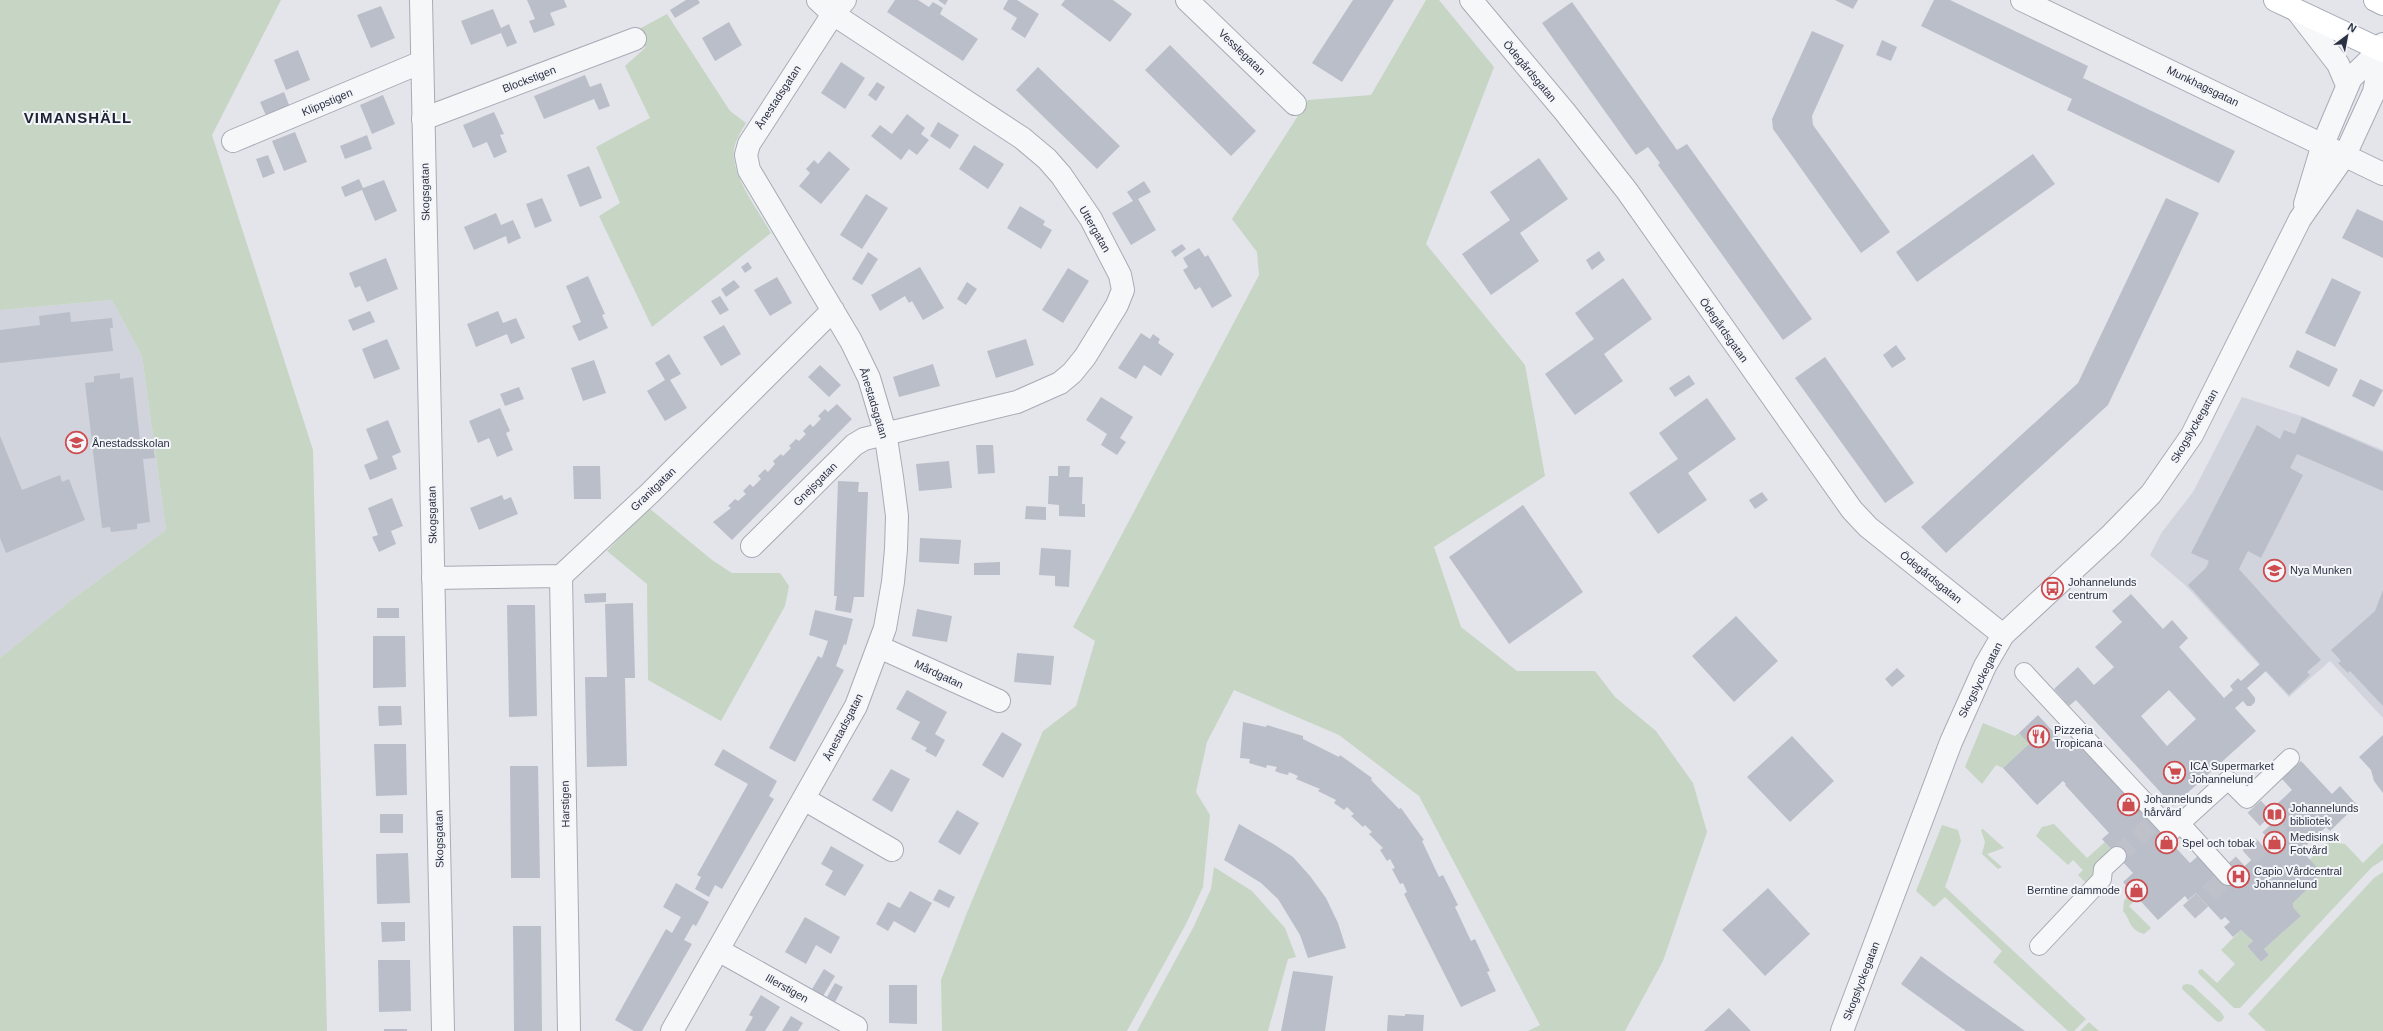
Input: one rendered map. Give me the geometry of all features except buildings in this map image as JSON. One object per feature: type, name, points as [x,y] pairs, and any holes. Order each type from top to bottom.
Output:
[{"type":"main road","points":[[2275,0],[2382,49]]},
{"type":"main road","points":[[2375,0],[2383,4]]},
{"type":"street","name":"Skogsgatan","points":[[421,0],[443,1031]]},
{"type":"street","name":"Vesslegatan","points":[[1187,0],[1295,104]]},
{"type":"street","name":"Ödegårdsgatan","points":[[1471,0],[1565,112],[1627,191],[1852,510],[1868,527],[2003,635]]},
{"type":"street","name":"Munkhagsgatan","points":[[2022,0],[2383,174]]},
{"type":"street","name":"Ånestadsgatan","points":[[672,1031],[856,706],[879,647],[891,596],[896,549],[897,516],[885,432],[869,378],[852,341],[749,170],[746,155],[756,132],[832,5]]},
{"type":"street","name":"Uttergatan","points":[[832,5],[1035,148],[1061,175],[1091,219],[1122,281],[1123,290],[1117,305],[1085,357],[1072,373],[1060,383],[1017,402],[885,432]]},
{"type":"street","points":[[2297,11],[2338,64],[2347,86]]},
{"type":"street","name":"Blockstigen","points":[[424,119],[635,39]]},
{"type":"street","name":"Skogslyckegatan","points":[[2300,219],[2323,144],[2347,86],[2351,78],[2382,49]]},
{"type":"street","name":"Skogslyckegatan","points":[[1842,1031],[1956,728],[1985,666],[2003,635],[2112,534],[2150,494],[2171,468],[2192,435],[2300,219],[2345,155],[2374,92],[2382,49]]},
{"type":"street","name":"Klippstigen","points":[[233,142],[422,62]]},
{"type":"street","name":"Granitgatan","points":[[561,576],[650,493],[833,310]]},
{"type":"street","name":"Gnejsgatan","points":[[752,546],[854,445],[864,438],[885,432]]},
{"type":"street","points":[[433,578],[561,576]]},
{"type":"street","name":"Harstigen","points":[[561,576],[569,1031]]},
{"type":"street","name":"Mårdgatan","points":[[879,647],[1000,701]]},
{"type":"street","points":[[2024,672],[2156,820],[2172,831],[2228,780],[2247,799],[2290,758]]},
{"type":"street","points":[[804,800],[892,850]]},
{"type":"street","points":[[2180,823],[2228,876]]},
{"type":"street","points":[[2039,946],[2102,879],[2103,869],[2117,856]]},
{"type":"street","name":"Illerstigen","points":[[718,950],[856,1027]]},
{"type":"shaded area","name":"Ånestadsskolan","points":[[112,300],[142,356],[166,530],[70,601],[0,658],[0,310]]},
{"type":"shaded area","name":"Nya Munken","points":[[2242,397],[2301,416],[2383,450],[2383,718],[2330,661],[2289,697],[2185,585],[2150,555],[2162,532],[2193,492]]},
{"type":"green space","points":[[0,0],[281,0],[212,135],[313,450],[327,1031],[0,1031],[0,658],[70,601],[166,530],[142,356],[112,300],[0,310]]},
{"type":"green space","points":[[1426,0],[1439,0],[1494,67],[1426,244],[1525,365],[1545,476],[1434,547],[1461,627],[1517,671],[1595,671],[1615,697],[1656,731],[1693,783],[1707,832],[1663,961],[1625,1031],[1528,1031],[1540,1025],[1419,796],[1339,735],[1234,690],[1207,742],[1196,792],[1210,815],[1203,887],[1186,924],[1127,1031],[942,1031],[941,980],[966,915],[1043,731],[1076,706],[1095,641],[1073,627],[1259,275],[1257,252],[1232,219],[1308,100],[1371,95]]},
{"type":"green space","points":[[667,14],[730,111],[746,123],[734,148],[736,168],[749,197],[771,233],[652,327],[599,216],[620,203],[596,147],[650,118],[625,66],[645,48],[641,28]]},
{"type":"green space","points":[[649,508],[712,560],[732,573],[780,573],[789,586],[785,606],[721,721],[648,680],[647,584],[607,551]]},
{"type":"green space","points":[[1983,723],[2015,736],[2019,733],[2029,744],[2003,768],[1996,765],[1982,784],[1965,767]]},
{"type":"green space","points":[[2054,824],[2087,858],[2105,842],[2113,852],[2088,885],[2078,875],[2083,870],[2073,860],[2068,865],[2036,836],[2042,827]]},
{"type":"green space","points":[[1942,825],[1958,830],[1961,841],[1945,887],[2086,1019],[2074,1031],[2068,1031],[1993,962],[2002,951],[1945,897],[1934,907],[1916,891]]},
{"type":"green space","points":[[1983,829],[2004,848],[1987,854],[2002,867],[1998,869],[1982,854],[1985,842],[1981,830]]},
{"type":"green space","points":[[2328,842],[2345,844],[2363,863],[2383,843],[2383,860],[2372,867],[2240,1008],[2234,1008],[2198,973],[2199,970],[2202,969],[2217,983],[2235,964],[2221,950],[2241,930],[2253,941],[2247,946],[2261,962],[2269,955],[2264,949],[2301,916],[2293,907],[2293,903],[2323,874],[2309,860]]},
{"type":"green space","points":[[1214,867],[1252,891],[1285,928],[1296,957],[1288,959],[1268,1031],[1137,1031],[1194,926],[1211,889]]},
{"type":"green space","points":[[2383,872],[2383,1031],[2266,1031],[2248,1014],[2374,878]]},
{"type":"green space","points":[[2131,891],[2138,898],[2129,906],[2151,928],[2144,934],[2132,927],[2123,911],[2124,901]]},
{"type":"green space","points":[[2183,985],[2192,985],[2221,1012],[2224,1017],[2222,1021],[2218,1022],[2214,1019],[2182,989]]},
{"type":"green space","points":[[2089,1022],[2099,1031],[2080,1031]]},
{"type":"tunnel","points":[[2189,912],[2277,831],[2247,799]]},
{"type":"tunnel","points":[[2117,856],[2153,823]]},
{"type":"place","name":"Ånestadsskolan","points":[[77,443]]},
{"type":"place","name":"Nya Munken","points":[[2275,570]]},
{"type":"place","name":"Johannelunds centrum","points":[[2053,588]]},
{"type":"place","name":"Pizzeria Tropicana","points":[[2038,736]]},
{"type":"place","name":"ICA Supermarket Johannelund","points":[[2175,772]]},
{"type":"place","name":"Johannelunds hårvård","points":[[2128,805]]},
{"type":"place","name":"Johannelunds bibliotek","points":[[2274,814]]},
{"type":"place","name":"Spel och tobak","points":[[2166,843]]},
{"type":"place","name":"Medisinsk Fotvård","points":[[2274,843]]},
{"type":"place","name":"Capio Vårdcentral Johannelund","points":[[2238,877]]},
{"type":"place","name":"Berntine dammode","points":[[2136,890]]},
{"type":"district","name":"VIMANSHÄLL","points":[[78,118]]}]
